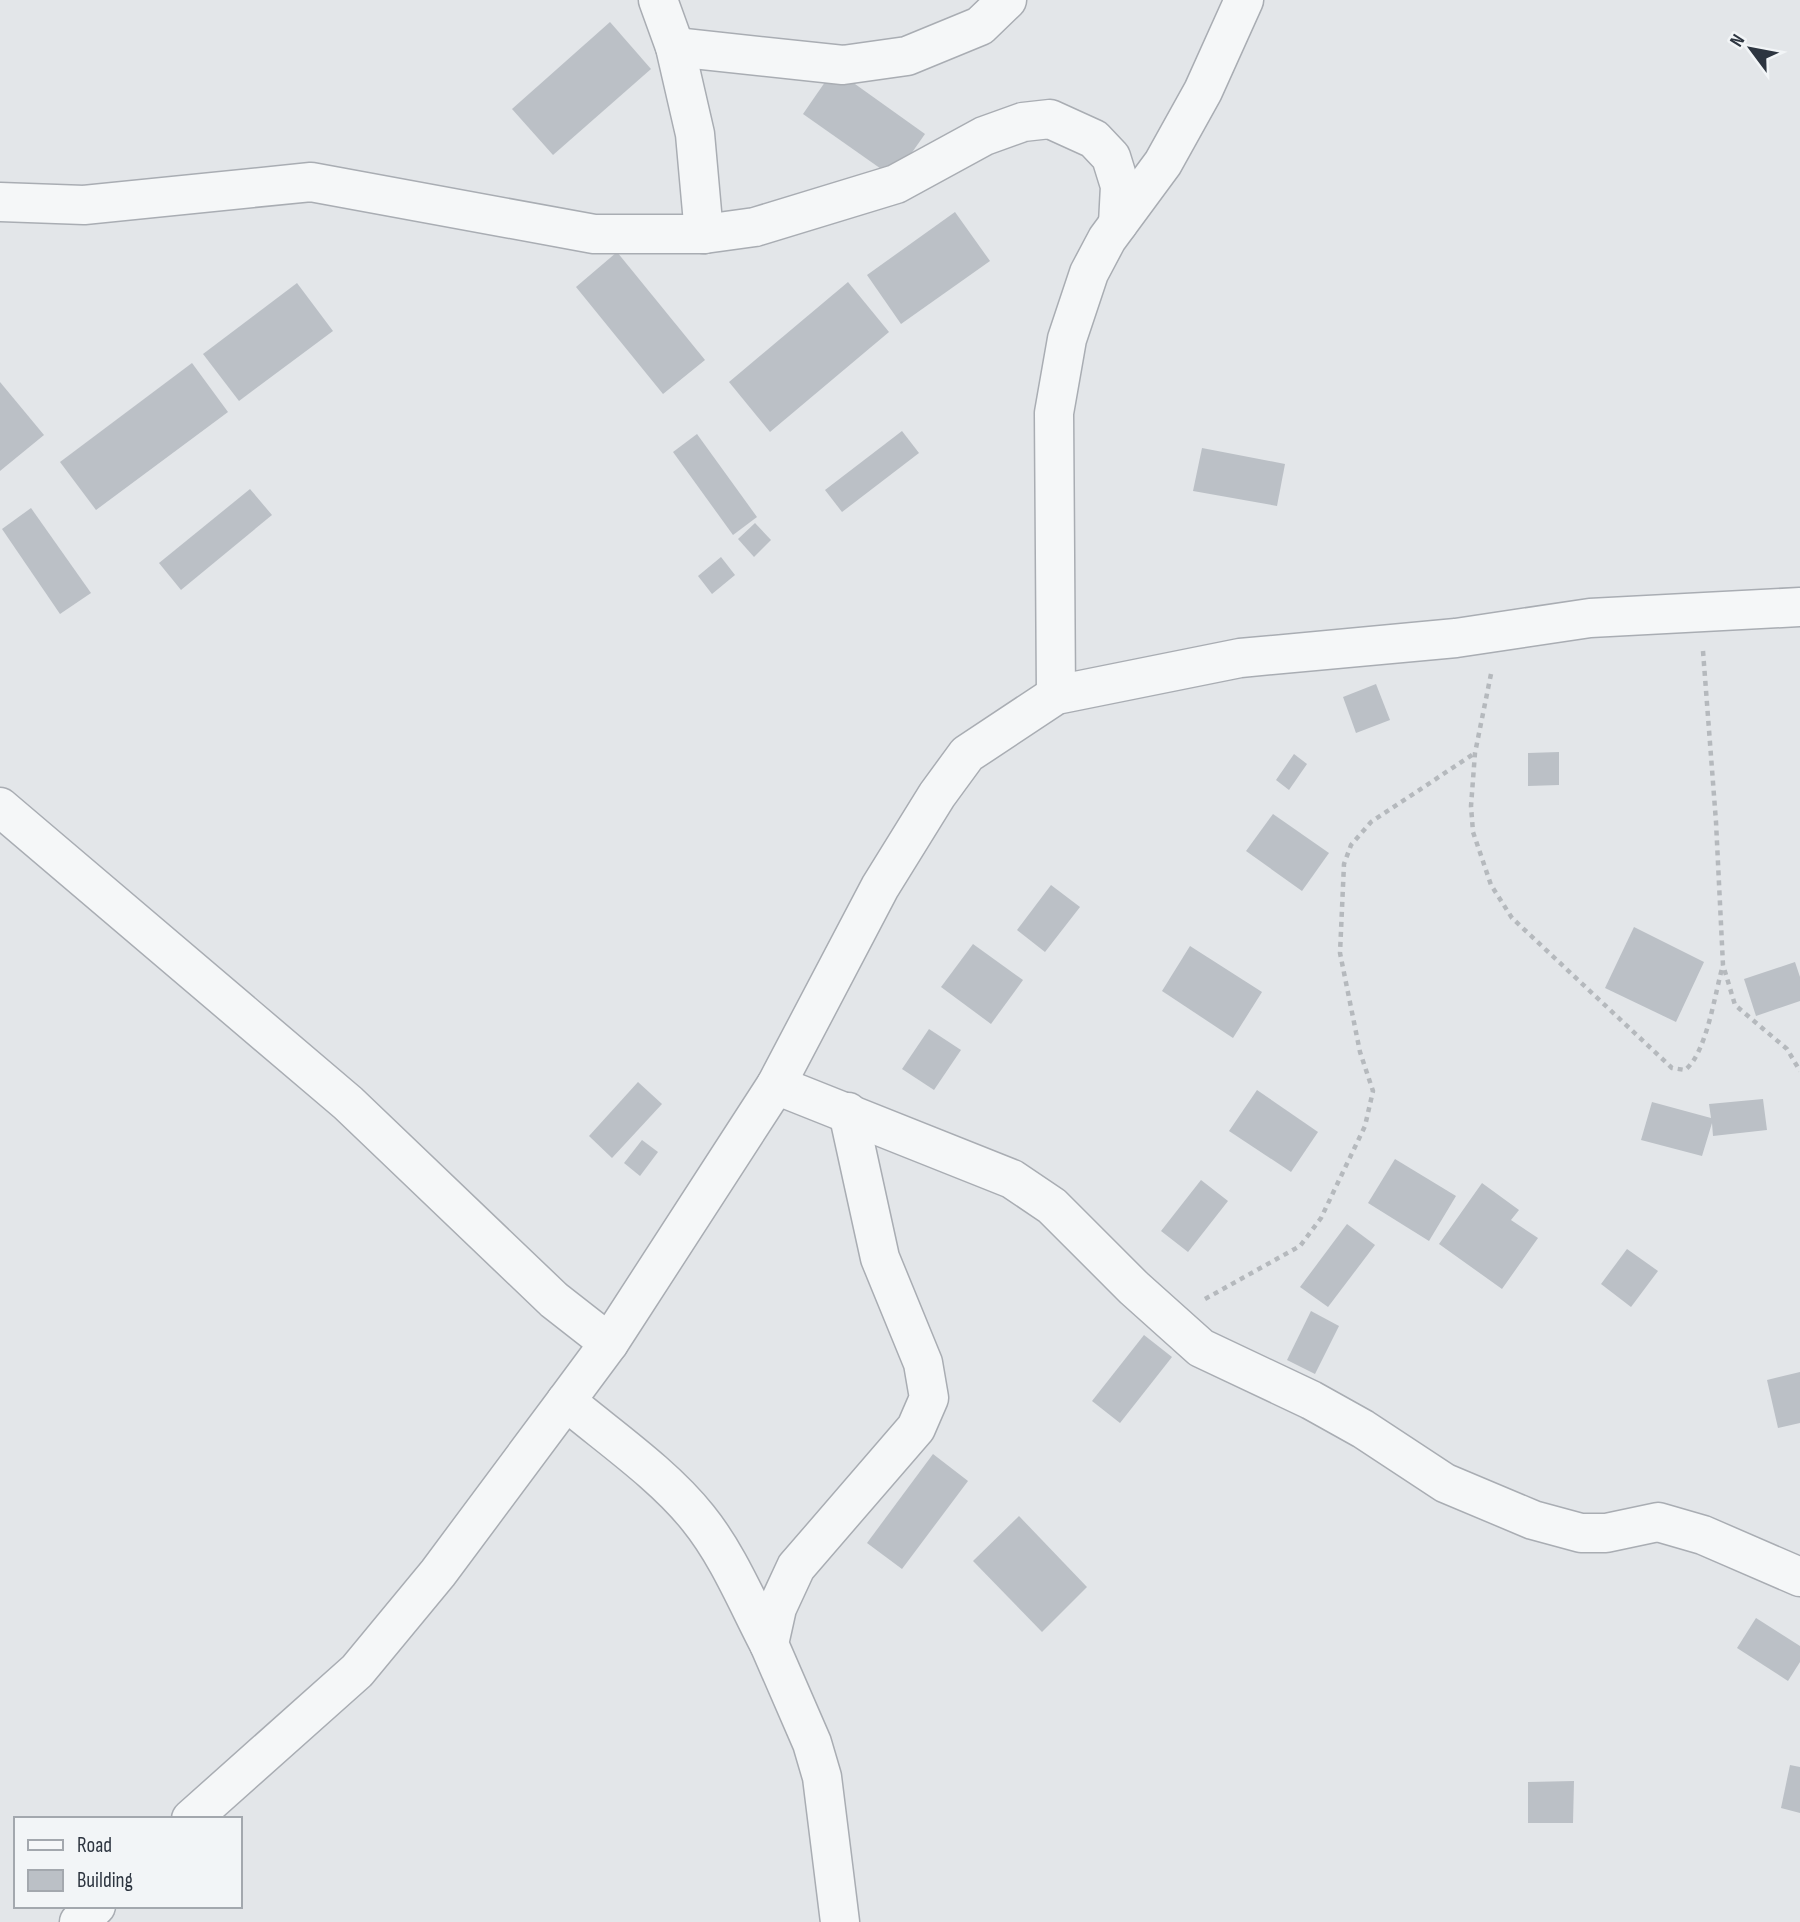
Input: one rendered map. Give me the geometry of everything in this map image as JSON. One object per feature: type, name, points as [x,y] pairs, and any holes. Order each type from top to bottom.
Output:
[{"type":"street","points":[[658,0],[675,47],[695,134],[704,234]]},
{"type":"street","points":[[675,47],[843,65],[907,56],[980,26],[1007,0]]},
{"type":"street","points":[[1056,695],[1054,413],[1067,339],[1089,274],[1118,224],[1163,163],[1203,91],[1244,0]]},
{"type":"street","points":[[0,202],[84,205],[311,182],[594,234],[704,234],[755,227],[896,184],[984,136],[1023,122],[1050,119],[1094,139],[1111,157],[1120,186],[1118,224]]},
{"type":"street","points":[[193,1817],[357,1671],[438,1573],[566,1401],[608,1343],[776,1085],[880,887],[937,794],[967,754],[1056,695],[1240,658],[1456,638],[1590,618],[1800,607]]},
{"type":"street","points":[[0,807],[348,1103],[554,1300],[608,1343]]},
{"type":"street","points":[[776,1085],[1012,1179],[1052,1206],[1201,1349],[1311,1400],[1363,1429],[1446,1483],[1534,1520],[1581,1533],[1606,1533],[1658,1522],[1703,1535],[1800,1577]]},
{"type":"street","points":[[769,1644],[777,1608],[796,1567],[916,1428],[929,1398],[923,1363],[880,1258],[848,1112]]},
{"type":"street","points":[[566,1401],[673,1492],[697,1517],[712,1537],[769,1644],[812,1743],[822,1777],[840,1922]]},
{"type":"street","points":[[79,1922],[94,1908]]},
{"type":"path","points":[[1700,612],[1716,822],[1723,965],[1735,1005],[1787,1049],[1800,1071]]},
{"type":"path","points":[[1503,629],[1475,753],[1472,832],[1491,886],[1512,918],[1672,1068],[1685,1070],[1693,1064],[1723,965]]},
{"type":"path","points":[[1171,1321],[1242,1275],[1300,1246],[1321,1218],[1365,1126],[1373,1091],[1360,1052],[1340,953],[1344,864],[1351,845],[1371,822],[1475,753]]},
{"type":"building","points":[[610,22],[651,69],[553,155],[512,109]]},
{"type":"building","points":[[834,69],[925,134],[894,178],[803,114]]},
{"type":"building","points":[[955,212],[990,261],[901,324],[867,275]]},
{"type":"building","points":[[617,252],[705,360],[663,394],[576,287]]},
{"type":"building","points":[[848,282],[889,332],[770,432],[729,382]]},
{"type":"building","points":[[297,283],[333,331],[239,401],[203,354]]},
{"type":"building","points":[[192,363],[228,412],[96,510],[60,462]]},
{"type":"building","points":[[0,382],[44,435],[0,471]]},
{"type":"building","points":[[902,431],[919,453],[842,512],[825,490]]},
{"type":"building","points":[[697,434],[757,517],[733,535],[673,452]]},
{"type":"building","points":[[1202,448],[1285,464],[1277,506],[1193,491]]},
{"type":"building","points":[[250,489],[272,515],[181,590],[159,563]]},
{"type":"building","points":[[31,508],[91,593],[60,614],[2,529]]},
{"type":"building","points":[[755,523],[771,540],[754,557],[738,539]]},
{"type":"building","points":[[721,557],[735,575],[712,594],[698,576]]},
{"type":"building","points":[[1376,684],[1390,720],[1356,733],[1343,697]]},
{"type":"building","points":[[1559,752],[1559,785],[1528,786],[1528,753]]},
{"type":"building","points":[[1294,754],[1307,764],[1289,790],[1276,780]]},
{"type":"building","points":[[1273,814],[1329,853],[1302,891],[1246,851]]},
{"type":"building","points":[[1051,885],[1080,907],[1045,952],[1017,930]]},
{"type":"building","points":[[1634,927],[1704,962],[1676,1022],[1605,988]]},
{"type":"building","points":[[973,944],[1023,980],[991,1024],[941,987]]},
{"type":"building","points":[[1190,946],[1262,992],[1233,1038],[1162,991]]},
{"type":"building","points":[[1795,962],[1800,977],[1800,1001],[1756,1016],[1744,979]]},
{"type":"building","points":[[929,1029],[961,1050],[934,1090],[902,1069]]},
{"type":"building","points":[[638,1082],[662,1104],[612,1158],[589,1136]]},
{"type":"building","points":[[1257,1090],[1318,1132],[1291,1172],[1229,1131]]},
{"type":"building","points":[[1763,1099],[1767,1130],[1713,1136],[1712,1123],[1702,1156],[1641,1140],[1652,1102],[1711,1118],[1709,1104]]},
{"type":"building","points":[[642,1140],[658,1152],[640,1176],[624,1163]]},
{"type":"building","points":[[1395,1159],[1456,1196],[1429,1241],[1368,1203]]},
{"type":"building","points":[[1201,1180],[1228,1201],[1188,1252],[1161,1231]]},
{"type":"building","points":[[1482,1183],[1519,1210],[1511,1220],[1538,1238],[1502,1289],[1439,1244]]},
{"type":"building","points":[[1347,1224],[1375,1245],[1328,1307],[1300,1287]]},
{"type":"building","points":[[1627,1249],[1658,1271],[1631,1307],[1601,1284]]},
{"type":"building","points":[[1311,1311],[1339,1326],[1315,1374],[1287,1360]]},
{"type":"building","points":[[1144,1335],[1172,1357],[1120,1423],[1092,1401]]},
{"type":"building","points":[[1800,1372],[1800,1423],[1778,1428],[1767,1380]]},
{"type":"building","points":[[933,1454],[968,1481],[902,1569],[867,1543]]},
{"type":"building","points":[[1019,1516],[1087,1587],[1042,1632],[973,1561]]},
{"type":"building","points":[[1756,1618],[1800,1646],[1800,1662],[1788,1681],[1737,1648]]},
{"type":"building","points":[[1790,1765],[1800,1767],[1800,1813],[1781,1808]]},
{"type":"building","points":[[1574,1781],[1573,1823],[1528,1823],[1528,1782]]}]
